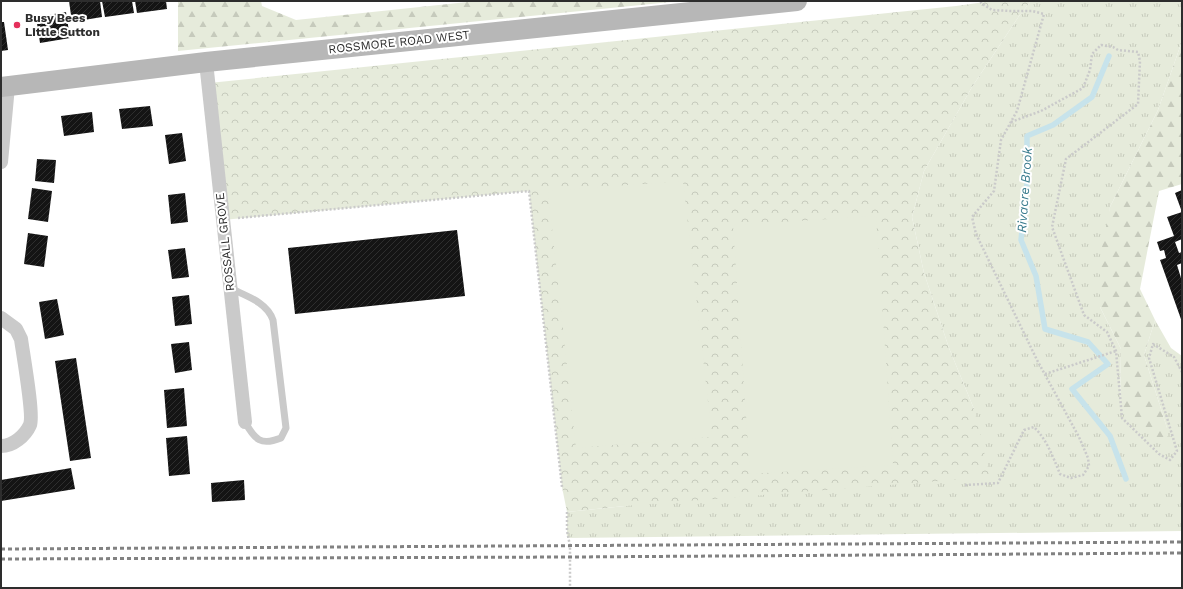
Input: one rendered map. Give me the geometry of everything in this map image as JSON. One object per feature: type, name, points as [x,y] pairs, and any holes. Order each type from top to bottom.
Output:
[{"type":"main road","name":"ROSSMORE ROAD WEST","points":[[5,87],[206,62],[797,1]]},
{"type":"street","name":"ROSSALL GROVE","points":[[206,62],[245,422]]},
{"type":"street","points":[[1,162],[5,87]]},
{"type":"street","points":[[1,318],[16,329],[21,339],[30,409],[30,424],[24,434],[15,442],[1,446]]},
{"type":"lane","points":[[230,288],[266,306],[271,313],[286,428],[281,438],[266,441],[257,439],[251,433],[245,422]]},
{"type":"path","points":[[965,485],[998,483],[1024,430],[1034,428],[1048,444],[1060,474],[1072,478],[1083,476],[1089,466],[1088,458],[1079,437],[1045,374],[976,234],[972,217],[994,191],[1001,140],[1017,111],[1044,14],[1032,11],[992,10],[981,3],[981,1]]},
{"type":"path","points":[[1011,122],[1041,111],[1083,88],[1090,70],[1092,54],[1101,45],[1113,47],[1118,50],[1138,52],[1140,61],[1138,104],[1066,160],[1052,227],[1084,315],[1107,332],[1116,351],[1122,418],[1159,454],[1170,460],[1177,451],[1150,358],[1153,344],[1174,357],[1182,372]]},
{"type":"path","points":[[223,220],[529,191],[562,487]]},
{"type":"path","points":[[1045,374],[1116,351]]},
{"type":"path","points":[[567,512],[567,531],[570,546],[570,588]]},
{"type":"green space","points":[[178,1],[261,1],[262,6],[296,20],[477,1],[681,1],[178,51]]},
{"type":"green space","points":[[992,1],[1031,1],[1019,16],[972,87],[924,171],[912,217],[924,273],[949,348],[974,409],[990,477],[567,512],[562,487],[529,191],[223,220],[209,83],[956,6]]},
{"type":"green space","points":[[1031,1],[1182,1],[1182,41],[1158,110],[1110,207],[1100,307],[1121,349],[1120,411],[1167,428],[1144,355],[1155,320],[1171,348],[1182,356],[1182,531],[567,538],[567,512],[625,506],[974,409],[949,348],[924,273],[912,217],[924,171],[972,87],[1019,16]]},
{"type":"green space","points":[[1182,41],[1182,184],[1159,191],[1140,289],[1155,320],[1144,355],[1167,428],[1167,449],[1120,411],[1121,349],[1100,307],[1100,257],[1110,207],[1158,110]]},
{"type":"green space","points":[[683,181],[712,437],[576,448],[548,191]]},
{"type":"green space","points":[[876,216],[893,465],[750,474],[733,225]]},
{"type":"building","points":[[69,1],[100,1],[102,17],[72,22]]},
{"type":"building","points":[[102,1],[132,1],[134,13],[105,17]]},
{"type":"building","points":[[135,1],[166,1],[167,9],[137,13]]},
{"type":"building","points":[[66,12],[70,38],[40,43],[36,17]]},
{"type":"building","points":[[1,22],[4,22],[8,50],[1,51]]},
{"type":"building","points":[[150,106],[153,126],[122,129],[119,109]]},
{"type":"building","points":[[92,112],[94,132],[64,136],[61,116]]},
{"type":"building","points":[[182,133],[186,161],[169,164],[165,135]]},
{"type":"building","points":[[37,159],[56,160],[54,183],[35,181]]},
{"type":"building","points":[[32,188],[52,191],[48,222],[28,219]]},
{"type":"building","points":[[1182,190],[1182,212],[1175,193]]},
{"type":"building","points":[[185,193],[188,222],[171,224],[168,195]]},
{"type":"building","points":[[1182,212],[1182,239],[1175,242],[1179,253],[1182,252],[1182,263],[1177,265],[1181,278],[1182,277],[1182,322],[1160,260],[1166,258],[1164,250],[1160,251],[1157,242],[1174,236],[1167,217]]},
{"type":"building","points":[[457,230],[465,296],[295,314],[288,248]]},
{"type":"building","points":[[28,233],[48,236],[44,267],[24,264]]},
{"type":"building","points":[[185,248],[189,277],[172,279],[168,250]]},
{"type":"building","points":[[189,295],[192,324],[175,326],[172,297]]},
{"type":"building","points":[[57,299],[64,335],[45,339],[39,302]]},
{"type":"building","points":[[189,342],[192,370],[175,373],[171,344]]},
{"type":"building","points":[[76,358],[91,458],[70,461],[55,361]]},
{"type":"building","points":[[184,388],[187,426],[167,428],[164,390]]},
{"type":"building","points":[[187,436],[190,474],[169,476],[166,438]]},
{"type":"building","points":[[71,468],[75,489],[1,501],[1,480]]},
{"type":"building","points":[[244,480],[245,500],[212,502],[211,483]]},
{"type":"waterway","name":"Rivacre Brook","points":[[1109,56],[1092,97],[1053,125],[1027,136],[1027,183],[1021,240],[1036,276],[1045,329],[1088,342],[1108,364],[1072,389],[1110,436],[1126,479]]},
{"type":"railway","points":[[1,549],[1182,542]]},
{"type":"railway","points":[[1,559],[1182,553]]},
{"type":"place","name":"Busy Bees Little Sutton","points":[[17,25]]}]
